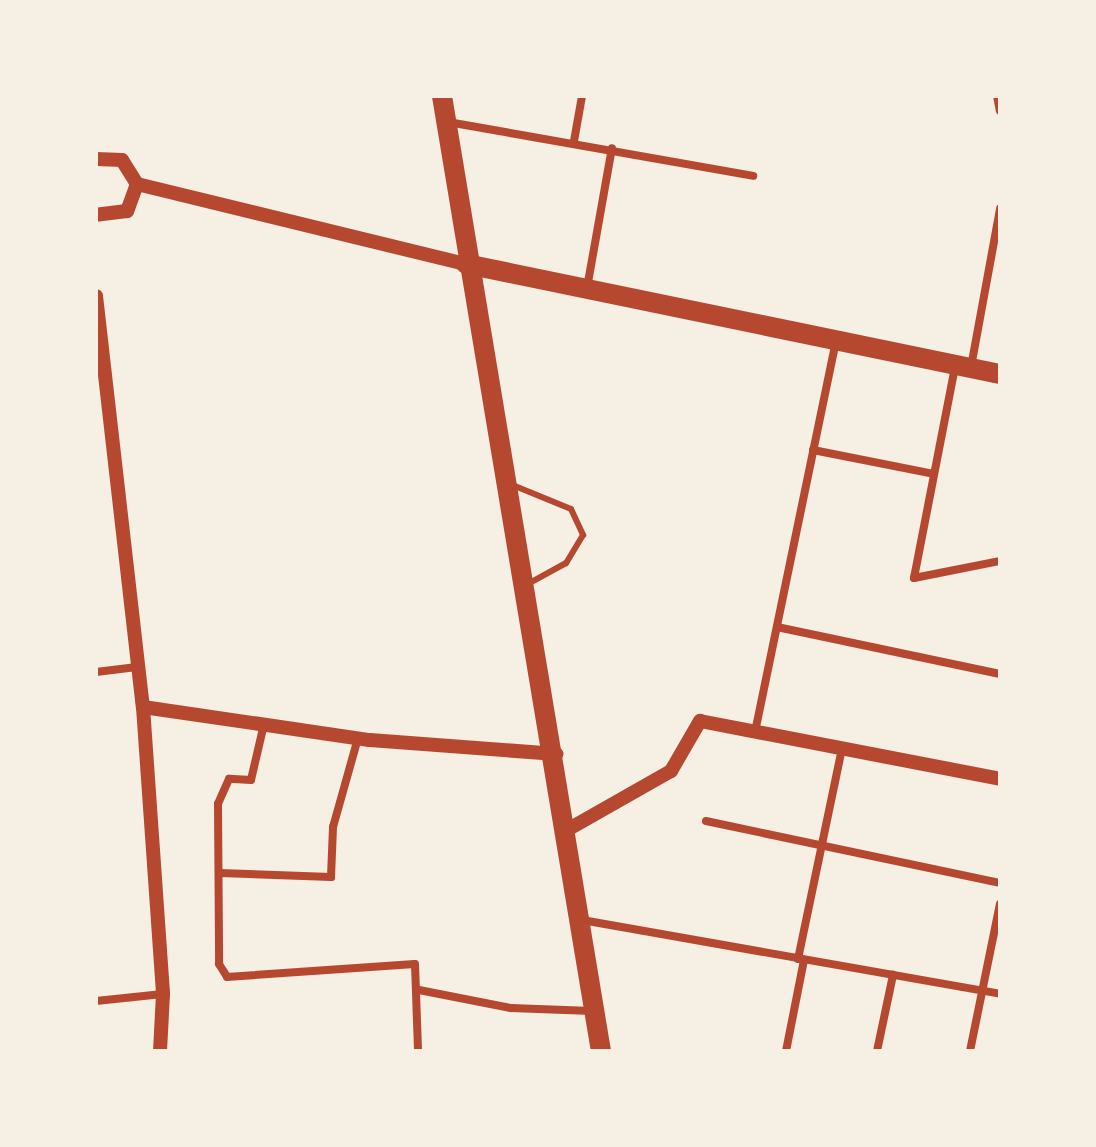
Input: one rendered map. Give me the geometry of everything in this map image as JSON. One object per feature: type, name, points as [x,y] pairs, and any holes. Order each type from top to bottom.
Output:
[{"type":"main road","points":[[442,96],[466,264],[556,754],[601,1051]]},
{"type":"main road","points":[[466,264],[1000,374]]},
{"type":"street","points":[[574,141],[582,96]]},
{"type":"street","points":[[997,96],[1000,111]]},
{"type":"street","points":[[447,122],[574,141],[753,176]]},
{"type":"street","points":[[587,289],[612,148]]},
{"type":"street","points":[[98,156],[122,160],[137,184],[466,264]]},
{"type":"street","points":[[96,215],[127,211],[137,184]]},
{"type":"street","points":[[1000,209],[934,474],[914,578],[1000,561]]},
{"type":"street","points":[[96,296],[143,707],[163,994],[160,1051]]},
{"type":"street","points":[[755,732],[836,340]]},
{"type":"street","points":[[813,450],[934,474]]},
{"type":"street","points":[[777,627],[1000,674]]},
{"type":"street","points":[[96,672],[137,667]]},
{"type":"street","points":[[143,707],[358,738],[556,754]]},
{"type":"street","points":[[567,830],[671,771],[700,721],[1000,779]]},
{"type":"street","points":[[264,724],[251,780],[229,779],[218,804],[219,964],[227,977],[415,964],[419,990],[418,1051]]},
{"type":"street","points":[[220,873],[331,877],[333,827],[358,738]]},
{"type":"street","points":[[786,1051],[842,749]]},
{"type":"street","points":[[706,821],[1000,883]]},
{"type":"street","points":[[970,1051],[1000,904]]},
{"type":"street","points":[[581,920],[1000,994]]},
{"type":"street","points":[[877,1051],[893,975]]},
{"type":"street","points":[[419,990],[511,1008],[595,1010]]},
{"type":"street","points":[[96,1001],[163,994]]},
{"type":"lane","points":[[506,484],[571,509],[583,535],[566,563],[525,586]]}]
